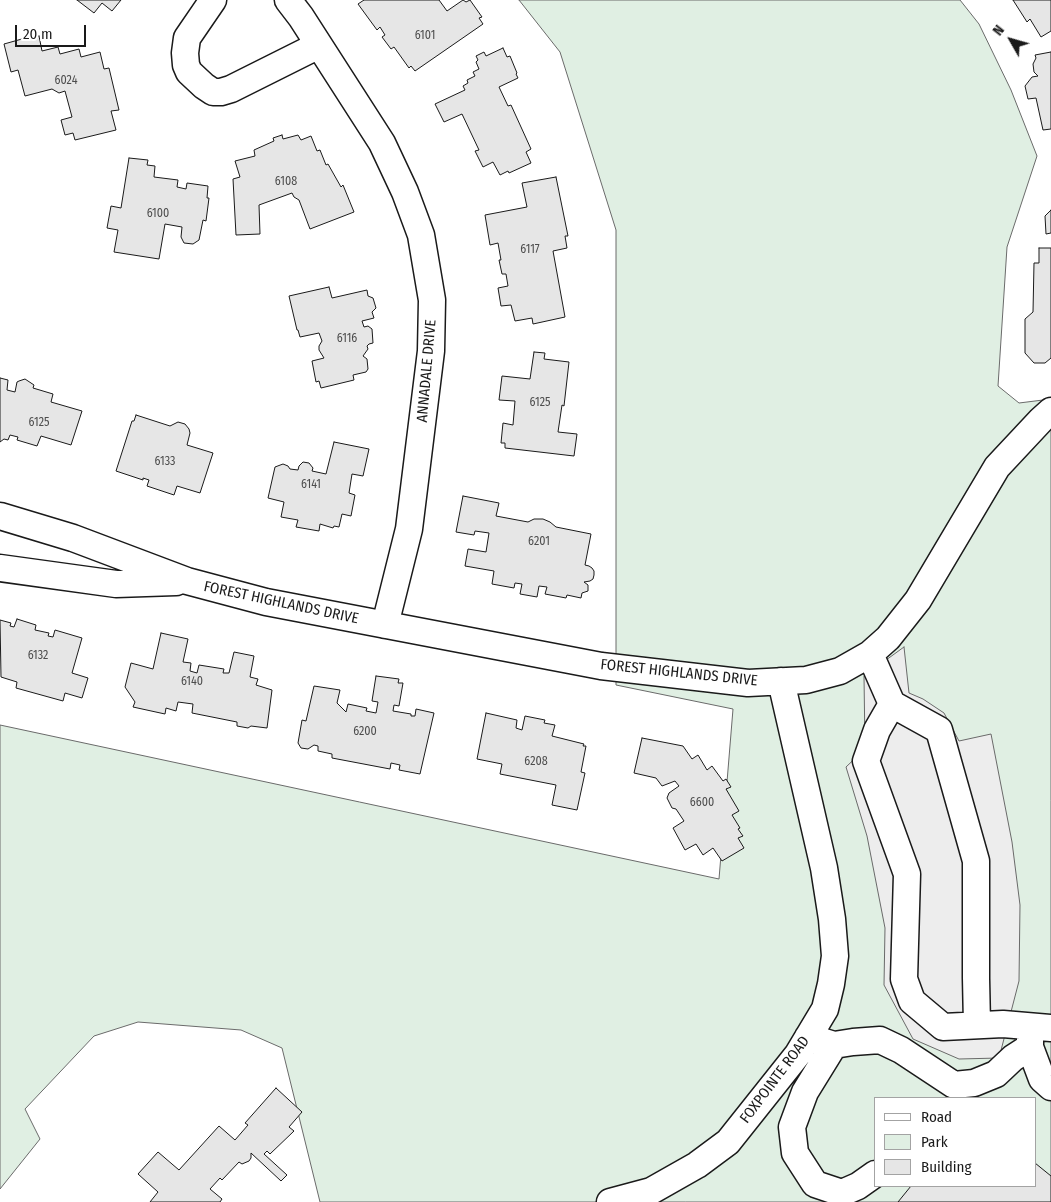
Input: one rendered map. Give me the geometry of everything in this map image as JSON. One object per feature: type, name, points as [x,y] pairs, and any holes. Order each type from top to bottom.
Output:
[{"type":"street","points":[[213,0],[187,38],[185,53],[189,72],[213,92],[231,89],[319,45]]},
{"type":"street","name":"ANNADALE DRIVE","points":[[288,0],[382,143],[405,192],[421,235],[432,300],[431,352],[409,529],[386,625]]},
{"type":"street","name":"FOREST HIGHLANDS DRIVE","points":[[0,516],[73,538],[187,581],[266,602],[601,666],[748,683],[806,680],[840,671],[870,654],[888,638],[918,600],[997,467],[1051,410]]},
{"type":"street","name":"FOREST HIGHLANDS DRIVE","points":[[0,568],[116,584],[187,581]]},
{"type":"street","points":[[870,654],[892,704],[940,730],[976,861],[977,1025]]},
{"type":"street","name":"FOXPOINTE ROAD","points":[[610,1202],[652,1191],[697,1165],[728,1142],[798,1054],[825,1009],[835,956],[832,919],[824,868],[781,681]]},
{"type":"street","points":[[892,704],[877,730],[866,761],[907,874],[904,979],[912,1001],[943,1027],[1003,1024],[1037,1033]]},
{"type":"street","points":[[808,1037],[834,1045],[880,1040],[901,1050],[949,1092],[996,1074],[1037,1033]]},
{"type":"street","points":[[1037,1033],[1042,1079],[1051,1087]]},
{"type":"street","points":[[834,1045],[805,1092],[792,1128],[795,1153],[815,1184],[842,1193],[858,1186],[874,1175]]},
{"type":"green space","points":[[519,0],[960,0],[979,24],[1011,90],[1037,156],[1007,247],[998,386],[1019,403],[1051,399],[1051,1202],[320,1202],[282,1048],[241,1030],[138,1022],[94,1036],[25,1109],[40,1139],[0,1189],[0,725],[719,879],[733,709],[616,685],[616,230],[560,52]]},
{"type":"shaded area","points":[[904,647],[909,693],[923,699],[944,713],[959,741],[991,734],[1012,842],[1020,905],[1019,981],[999,1058],[959,1059],[913,1039],[884,985],[885,928],[867,836],[846,767],[865,749],[864,676]]},
{"type":"building","points":[[77,0],[121,0],[112,11],[102,3],[94,13]]},
{"type":"building","points":[[364,0],[439,0],[447,11],[463,0],[466,2],[470,0],[482,17],[479,18],[483,24],[415,71],[411,66],[409,68],[394,47],[391,49],[382,37],[385,35],[380,27],[377,30],[358,4]]},
{"type":"building","points":[[1013,0],[1051,0],[1051,31],[1041,37],[1030,19],[1027,22]]},
{"type":"building","points":[[39,36],[42,51],[58,47],[60,54],[79,49],[81,57],[100,52],[104,69],[109,68],[119,110],[111,111],[116,130],[75,140],[73,133],[65,135],[61,120],[72,117],[65,91],[59,93],[52,89],[25,96],[18,70],[11,72],[4,44]]},
{"type":"building","points":[[503,48],[507,57],[510,56],[518,78],[499,87],[508,106],[511,105],[531,149],[526,152],[531,163],[500,175],[493,162],[483,167],[475,151],[479,150],[462,114],[444,122],[435,104],[465,90],[463,86],[468,83],[467,80],[475,76],[473,72],[479,69],[476,56],[484,52],[486,56]]},
{"type":"building","points":[[1051,52],[1051,129],[1043,130],[1036,98],[1028,99],[1025,86],[1032,77],[1038,76],[1034,72],[1035,55]]},
{"type":"building","points":[[282,135],[283,139],[298,135],[301,140],[311,136],[317,151],[320,150],[326,165],[328,164],[341,187],[343,185],[354,212],[310,229],[299,200],[292,193],[259,205],[260,234],[236,235],[233,179],[240,177],[235,161],[255,156],[254,150],[274,141],[273,138]]},
{"type":"building","points":[[129,158],[148,160],[147,165],[155,166],[154,177],[178,180],[177,187],[186,189],[187,183],[208,186],[207,198],[209,198],[206,221],[203,220],[199,240],[193,244],[184,243],[181,237],[182,227],[165,224],[159,259],[114,252],[118,230],[107,228],[111,206],[121,208]]},
{"type":"building","points":[[556,177],[568,236],[565,236],[567,248],[553,251],[565,317],[533,324],[532,318],[515,321],[511,305],[501,306],[498,288],[508,286],[506,274],[502,274],[498,243],[490,245],[485,215],[527,207],[522,183]]},
{"type":"building","points":[[1051,210],[1051,233],[1046,234],[1045,216]]},
{"type":"building","points":[[1039,248],[1051,248],[1051,358],[1045,363],[1034,363],[1025,353],[1025,319],[1033,312],[1034,263],[1039,263]]},
{"type":"building","points":[[329,287],[332,298],[367,290],[368,296],[373,298],[376,308],[372,312],[374,318],[362,321],[364,327],[368,326],[372,329],[373,343],[367,346],[368,349],[363,356],[367,359],[368,369],[366,372],[353,375],[354,380],[321,388],[319,381],[316,382],[312,361],[324,358],[319,350],[322,341],[319,333],[300,337],[289,296]]},
{"type":"building","points":[[534,352],[545,353],[544,359],[569,362],[564,406],[562,405],[558,432],[577,434],[574,456],[505,448],[505,443],[501,443],[503,423],[513,425],[515,401],[499,400],[502,376],[530,379]]},
{"type":"building","points":[[0,378],[8,380],[7,390],[15,392],[17,382],[25,379],[34,385],[33,388],[53,394],[51,402],[82,411],[71,445],[41,436],[37,446],[17,440],[18,437],[10,435],[8,440],[4,439],[0,442]]},
{"type":"building","points":[[136,415],[170,426],[178,422],[185,424],[190,433],[187,445],[213,453],[200,493],[177,486],[174,495],[147,486],[149,480],[143,478],[143,480],[116,471],[132,421],[134,421]]},
{"type":"building","points":[[334,442],[369,449],[363,476],[352,474],[349,493],[355,495],[351,516],[342,514],[339,527],[334,526],[333,528],[320,524],[319,531],[296,527],[298,520],[281,517],[284,502],[268,498],[275,467],[283,464],[290,469],[298,470],[303,462],[309,463],[313,468],[312,471],[326,474]]},
{"type":"building","points":[[463,496],[499,503],[496,516],[528,522],[534,519],[543,519],[556,527],[591,534],[585,565],[592,568],[594,575],[593,579],[584,582],[588,585],[588,591],[582,593],[581,598],[567,595],[566,598],[545,594],[547,587],[539,586],[537,597],[520,594],[522,584],[515,583],[514,588],[492,584],[494,571],[465,566],[468,549],[486,552],[489,533],[475,531],[474,535],[456,532]]},
{"type":"building","points":[[17,619],[36,625],[35,630],[49,633],[48,636],[53,637],[55,630],[82,638],[72,673],[88,678],[82,698],[65,693],[63,701],[16,688],[17,682],[1,677],[0,620],[11,623],[10,626],[14,627]]},
{"type":"building","points":[[161,633],[188,639],[183,662],[191,663],[190,671],[197,673],[199,665],[224,669],[223,673],[229,673],[234,652],[254,656],[250,677],[258,679],[256,685],[272,690],[267,728],[237,726],[237,722],[192,713],[193,704],[178,702],[176,711],[166,708],[165,714],[133,707],[135,702],[125,687],[131,663],[153,669]]},
{"type":"building","points":[[376,676],[399,679],[398,683],[403,683],[399,706],[394,705],[393,711],[411,714],[411,716],[415,716],[416,709],[434,713],[420,774],[399,770],[400,765],[391,763],[390,769],[332,758],[332,754],[318,751],[318,746],[314,745],[308,749],[301,748],[298,743],[302,720],[306,721],[314,686],[340,690],[337,703],[346,712],[348,704],[367,708],[366,711],[376,713],[378,702],[372,701]]},
{"type":"building","points":[[486,713],[517,720],[516,728],[522,730],[525,716],[545,720],[544,723],[555,725],[552,736],[586,746],[581,772],[585,773],[577,810],[552,805],[556,785],[500,774],[502,764],[477,759]]},
{"type":"building","points":[[642,738],[683,746],[692,759],[698,755],[707,770],[712,766],[723,781],[726,779],[731,787],[726,789],[739,811],[732,815],[743,836],[738,838],[744,848],[722,861],[713,848],[703,855],[696,844],[685,850],[673,828],[684,821],[676,809],[672,808],[667,798],[669,793],[679,786],[675,781],[662,786],[656,778],[634,773]]},
{"type":"building","points":[[276,1088],[302,1112],[289,1127],[294,1131],[270,1154],[267,1151],[264,1154],[287,1175],[281,1181],[251,1153],[249,1161],[242,1164],[239,1162],[222,1180],[220,1178],[210,1189],[222,1199],[220,1202],[150,1202],[158,1192],[138,1174],[158,1152],[179,1170],[219,1126],[235,1140],[248,1125],[245,1123]]},
{"type":"building","points":[[1036,1164],[1051,1176],[1051,1202],[898,1202],[910,1187],[1036,1187]]}]
